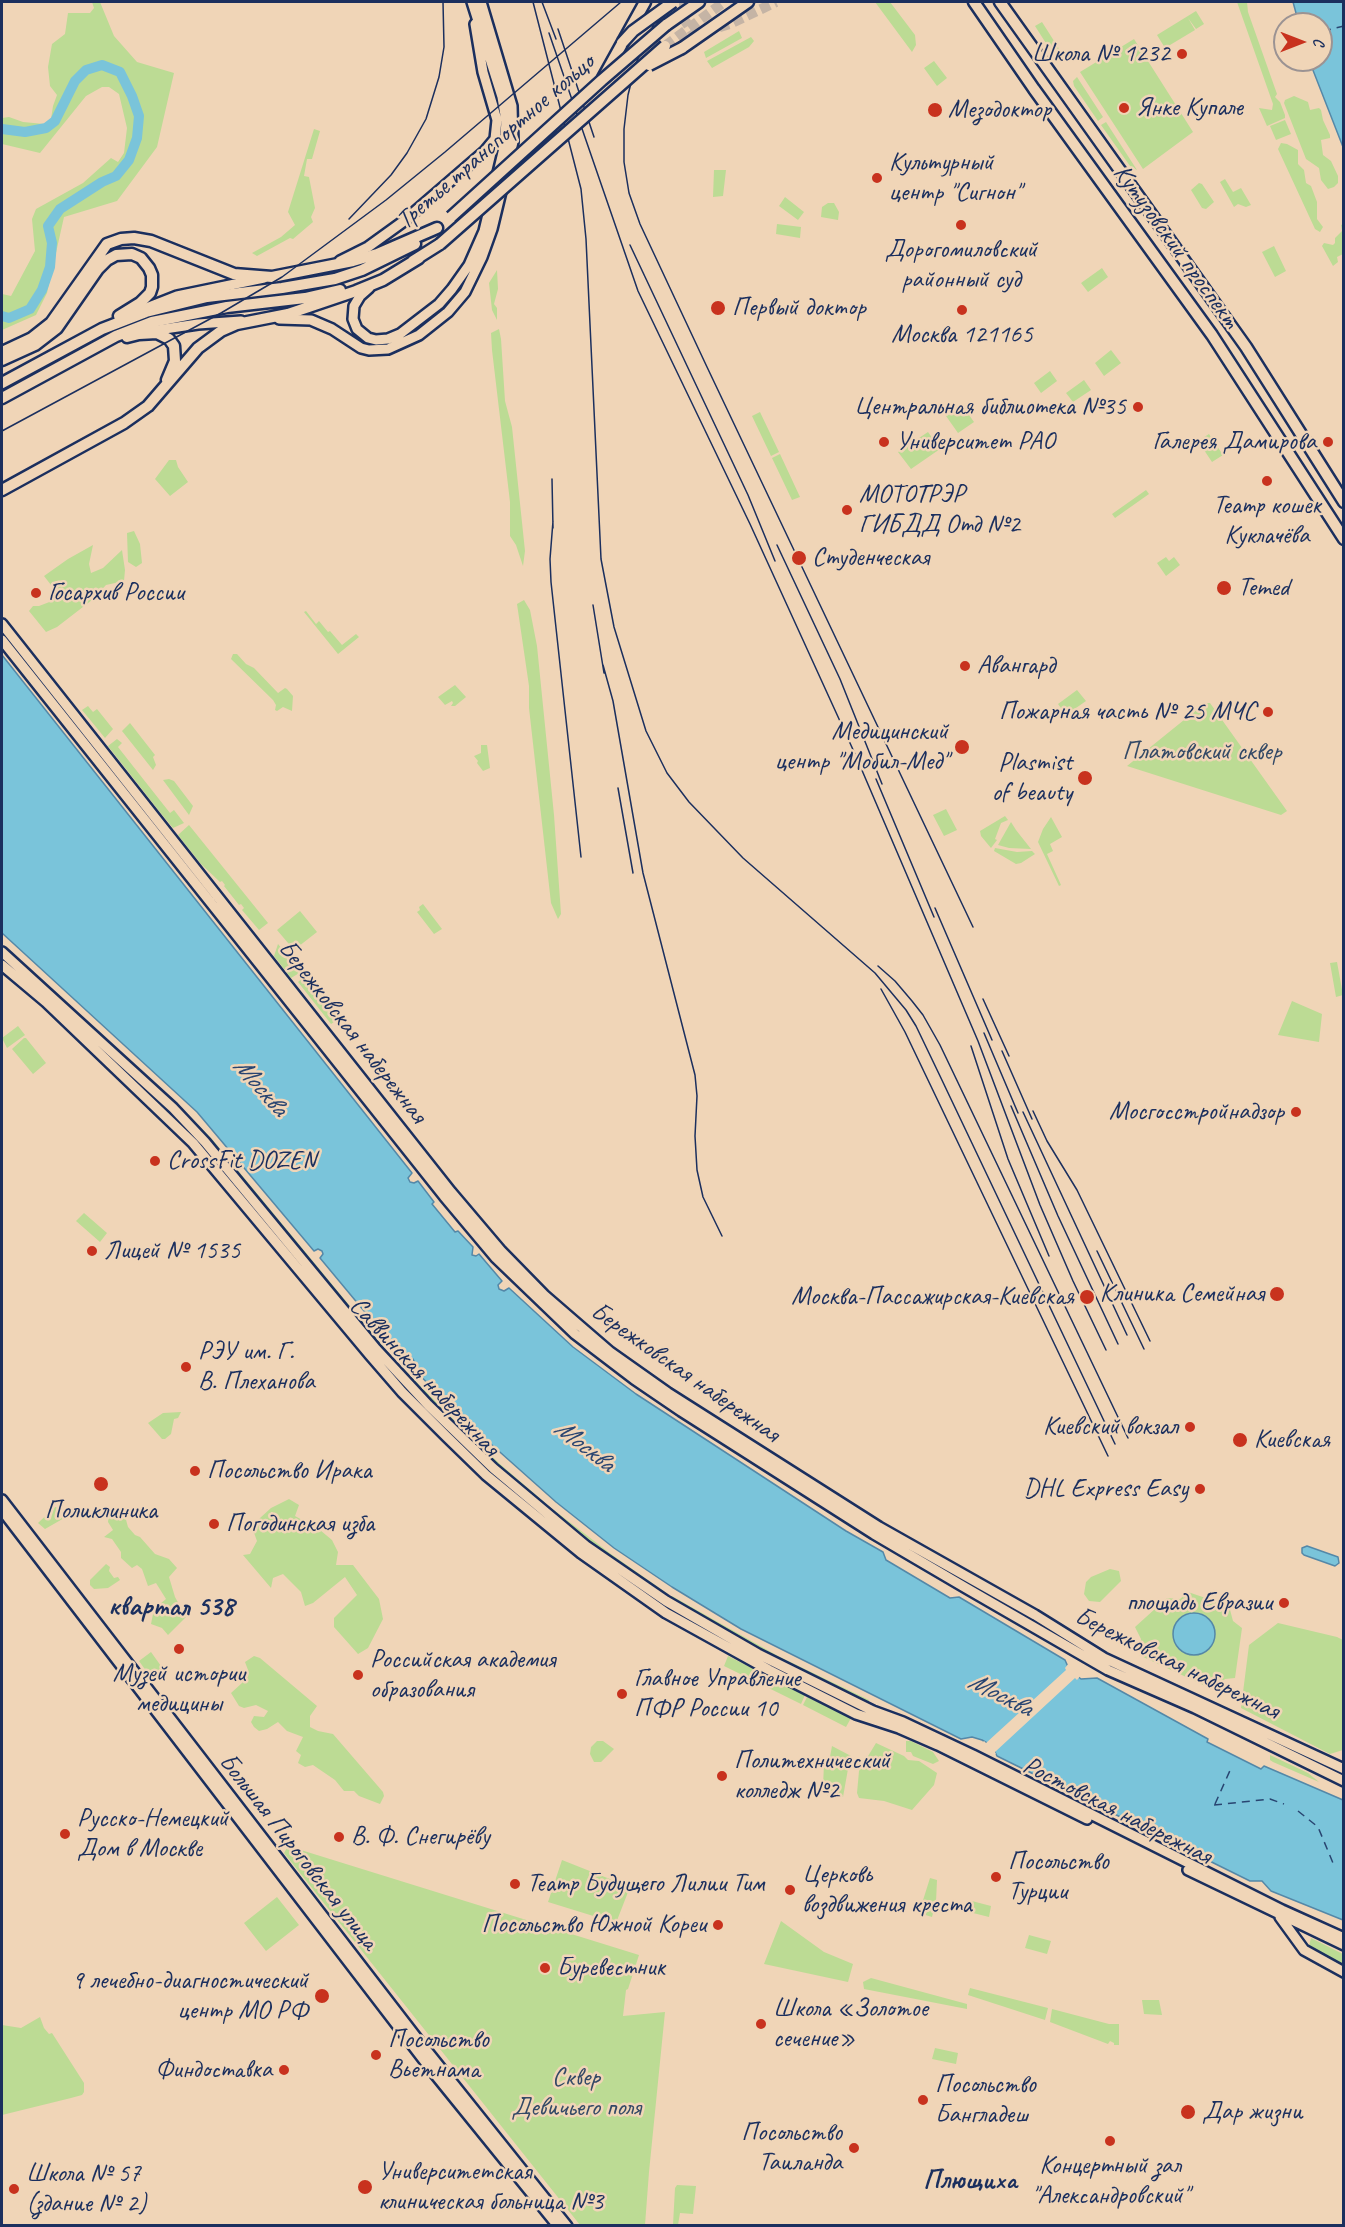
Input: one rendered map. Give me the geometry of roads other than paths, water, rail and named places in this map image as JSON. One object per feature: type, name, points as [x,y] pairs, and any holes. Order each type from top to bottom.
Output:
[{"type":"main road","points":[[305,272],[337,262],[368,247],[404,220],[490,146],[498,130],[495,110],[479,55],[471,2]]},
{"type":"main road","points":[[419,258],[360,296],[353,313],[357,328],[368,338],[388,339],[400,334],[439,304],[469,265],[484,231],[504,148],[506,122],[502,97],[471,2]]},
{"type":"main road","points":[[264,319],[311,320],[332,329],[361,348],[388,349],[419,336],[448,312],[465,292],[482,257],[492,229],[513,142],[512,106],[481,2]]},
{"type":"main road","points":[[602,80],[645,2]]},
{"type":"main road","points":[[622,43],[633,31],[673,2]]},
{"type":"main road","points":[[671,22],[693,2]]},
{"type":"main road","name":"Третье транспортное кольцо","points":[[2,383],[122,320],[195,299],[300,286],[335,279],[390,258],[438,228],[602,80],[671,22],[699,2]]},
{"type":"main road","points":[[632,73],[682,48],[748,2]]},
{"type":"main road","name":"Кутузовский проспект","points":[[974,2],[1212,335],[1344,539]]},
{"type":"main road","name":"Кутузовский проспект","points":[[1000,2],[1246,347],[1344,502]]},
{"type":"main road","name":"Третье транспортное кольцо","points":[[2,398],[116,336],[152,322],[227,307],[275,303],[329,293],[380,276],[419,258],[466,224],[632,73],[665,46]]},
{"type":"main road","points":[[122,320],[177,296],[305,272],[376,254],[438,228]]},
{"type":"main road","points":[[2,352],[32,338],[51,323],[107,244],[121,239],[134,238],[151,241],[234,274],[272,277]]},
{"type":"main road","points":[[2,360],[35,345],[57,328],[98,269],[107,260],[123,254],[132,254],[141,258],[152,275],[150,293],[140,303],[102,329]]},
{"type":"main road","points":[[88,351],[140,334],[198,324],[264,319],[314,306],[383,280]]},
{"type":"main road","points":[[2,489],[124,423],[158,396],[198,348],[221,331],[252,321]]},
{"type":"main road","points":[[140,334],[164,334],[174,346],[175,362],[158,396]]},
{"type":"main road","name":"Кутузовский проспект","points":[[1333,524],[1344,544]]},
{"type":"main road","name":"Бережковская набережная","points":[[2,624],[451,1192],[501,1251],[581,1328],[610,1352],[668,1393],[879,1527],[1035,1615],[1112,1662],[1344,1769]]},
{"type":"main road","name":"Бережковская набережная","points":[[2,640],[444,1196],[496,1258],[575,1334],[615,1366],[681,1412],[874,1534],[1108,1671],[1195,1707],[1344,1781]]},
{"type":"main road","points":[[2,952],[19,974]]},
{"type":"main road","points":[[2,965],[19,974]]},
{"type":"main road","name":"Саввинская набережная","points":[[19,974],[193,1143],[402,1392],[486,1475],[581,1553],[666,1613],[769,1670],[872,1716]]},
{"type":"main road","name":"Большая Пироговская улица","points":[[2,1500],[419,2041],[567,2226]]},
{"type":"main road","name":"Большая Пироговская улица","points":[[2,1510],[430,2068],[558,2226]]},
{"type":"main road","name":"Ростовская набережная","points":[[872,1716],[938,1745],[1279,1915],[1344,1945]]},
{"type":"main road","name":"Ростовская набережная","points":[[872,1716],[923,1731],[1282,1910],[1344,1938]]},
{"type":"main road","points":[[1326,1761],[1344,1763]]},
{"type":"main road","points":[[1279,1915],[1304,1950],[1344,1972]]},
{"type":"main road","points":[[1316,1957],[1305,1945],[1305,1940],[1310,1935],[1324,1936]]},
{"type":"water","points":[[1293,2],[1343,2],[1343,147],[1314,72],[1333,72],[1333,12],[1296,12]]},
{"type":"water","name":"Москва","points":[[2,655],[412,1173],[408,1178],[410,1182],[418,1181],[434,1202],[432,1204],[455,1232],[458,1231],[473,1247],[472,1255],[479,1254],[502,1281],[498,1285],[499,1289],[504,1291],[509,1288],[573,1347],[636,1394],[846,1531],[883,1552],[886,1560],[950,1598],[959,1597],[1065,1660],[1069,1669],[1081,1679],[1097,1678],[1208,1739],[1207,1742],[1261,1769],[1264,1766],[1343,1800],[1343,1920],[1271,1891],[1262,1881],[1250,1881],[997,1756],[992,1746],[982,1740],[972,1737],[961,1739],[741,1629],[614,1548],[556,1502],[456,1413],[412,1367],[415,1363],[413,1359],[406,1361],[384,1336],[385,1325],[374,1323],[320,1258],[322,1251],[318,1249],[314,1251],[197,1112],[2,933]]},
{"type":"water","points":[[1307,1546],[1338,1557],[1339,1563],[1335,1566],[1304,1555],[1302,1548]]},
{"type":"water","points":[[1194,1613],[1202,1614],[1209,1619],[1214,1626],[1214,1642],[1209,1649],[1202,1654],[1194,1655],[1186,1654],[1179,1649],[1174,1642],[1173,1634],[1174,1626],[1179,1619],[1186,1614]]},
{"type":"waterway","points":[[2,129],[25,132],[46,128],[55,121],[75,81],[86,70],[102,65],[120,72],[139,116],[137,138],[129,160],[116,176],[102,182],[60,209],[48,226],[52,243],[50,267],[42,290],[30,309],[9,318],[2,316]]},
{"type":"tunnel","points":[[684,2],[684,19],[691,30],[696,33],[730,24],[776,2]]},
{"type":"tunnel","points":[[665,46],[724,2]]},
{"type":"railway","points":[[349,219],[391,175],[407,153],[426,119],[439,77],[444,47],[443,2]]},
{"type":"railway","points":[[533,2],[581,189],[586,239],[601,559],[614,627],[646,731],[667,773],[689,802],[743,858],[875,973],[906,1010],[916,1026],[1115,1444]]},
{"type":"railway","points":[[542,2],[556,39]]},
{"type":"railway","points":[[2,431],[221,313],[282,277],[386,200],[621,2]]},
{"type":"railway","points":[[664,2],[636,63],[628,95],[624,129],[624,162],[629,193],[640,224],[707,367],[973,927]]},
{"type":"railway","points":[[558,29],[594,137]]},
{"type":"railway","points":[[549,33],[638,291],[750,524],[855,754],[978,1041],[1040,1205],[1106,1350]]},
{"type":"railway","points":[[630,245],[748,495],[775,561]]},
{"type":"railway","points":[[552,479],[553,528]]},
{"type":"railway","points":[[553,521],[551,582],[581,857]]},
{"type":"railway","points":[[777,545],[840,679],[882,784]]},
{"type":"railway","points":[[593,605],[604,673]]},
{"type":"railway","points":[[603,665],[613,701],[643,873],[695,1075],[697,1170],[703,1197],[722,1236]]},
{"type":"railway","points":[[876,779],[934,917]]},
{"type":"railway","points":[[618,788],[633,873]]},
{"type":"railway","points":[[935,908],[992,1040]]},
{"type":"railway","points":[[878,966],[895,981],[923,1015],[940,1045],[1128,1438]]},
{"type":"railway","points":[[881,989],[905,1032],[1108,1456]]},
{"type":"railway","points":[[983,999],[1009,1056]]},
{"type":"railway","points":[[984,1033],[1018,1113]]},
{"type":"railway","points":[[971,1046],[1008,1159],[1049,1256]]},
{"type":"railway","points":[[1002,1051],[1032,1119]]},
{"type":"railway","points":[[1011,1106],[1058,1216],[1118,1344]]},
{"type":"railway","points":[[1033,1111],[1047,1141],[1077,1190],[1150,1341]]},
{"type":"railway","points":[[1023,1112],[1127,1335]]},
{"type":"railway","points":[[1097,1251],[1144,1349]]},
{"type":"place","name":"Школа № 1232","points":[[1182,54]]},
{"type":"place","name":"Янке Купале","points":[[1124,108]]},
{"type":"place","name":"Мезодоктор","points":[[935,110]]},
{"type":"place","name":"Культурный центр \"Сигнон\"","points":[[877,178]]},
{"type":"place","name":"Дорогомиловский районный суд","points":[[961,225]]},
{"type":"place","name":"Первый доктор","points":[[718,308]]},
{"type":"place","name":"Москва 121165","points":[[962,310]]},
{"type":"place","name":"Центральная библиотека №35","points":[[1138,407]]},
{"type":"place","name":"Университет РАО","points":[[884,442]]},
{"type":"place","name":"Галерея Дамирова","points":[[1328,442]]},
{"type":"place","name":"Театр кошек Куклачёва","points":[[1267,481]]},
{"type":"place","name":"МОТОТРЭР ГИБДД Отд №2","points":[[847,510]]},
{"type":"place","name":"Студенческая","points":[[799,558]]},
{"type":"place","name":"Temed","points":[[1224,588]]},
{"type":"place","name":"Госархив России","points":[[36,593]]},
{"type":"place","name":"Авангард","points":[[965,666]]},
{"type":"place","name":"Пожарная часть № 25 МЧС","points":[[1268,712]]},
{"type":"place","name":"Медицинский центр \"Мобил-Мед\"","points":[[962,747]]},
{"type":"place","name":"Plasmist of beauty","points":[[1085,778]]},
{"type":"place","name":"Мосгосстройнадзор","points":[[1296,1112]]},
{"type":"place","name":"CrossFit DOZEN","points":[[155,1161]]},
{"type":"place","name":"Лицей № 1535","points":[[92,1251]]},
{"type":"place","name":"Клиника Семейная","points":[[1277,1294]]},
{"type":"place","name":"Москва-Пассажирская-Киевская","points":[[1087,1297]]},
{"type":"place","name":"РЭУ им. Г. В. Плеханова","points":[[186,1367]]},
{"type":"place","name":"Киевский вокзал","points":[[1190,1427]]},
{"type":"place","name":"Киевская","points":[[1240,1440]]},
{"type":"place","name":"Посольство Ирака","points":[[195,1471]]},
{"type":"place","name":"Поликлиника","points":[[101,1484]]},
{"type":"place","name":"DHL Express Easy","points":[[1200,1489]]},
{"type":"place","name":"Погодинская изба","points":[[214,1524]]},
{"type":"place","name":"площадь Евразии","points":[[1284,1603]]},
{"type":"place","name":"Музей истории медицины","points":[[179,1649]]},
{"type":"place","name":"Российская академия образования","points":[[358,1675]]},
{"type":"place","name":"Главное Управление ПФР России 10","points":[[622,1694]]},
{"type":"place","name":"Политехнический колледж №2","points":[[722,1776]]},
{"type":"place","name":"Русско-Немецкий Дом в Москве","points":[[65,1834]]},
{"type":"place","name":"В. Ф. Снегирёву","points":[[339,1837]]},
{"type":"place","name":"Посольство Турции","points":[[996,1877]]},
{"type":"place","name":"Театр Будущего Лилии Тим","points":[[515,1884]]},
{"type":"place","name":"Церковь воздвижения креста","points":[[790,1890]]},
{"type":"place","name":"Посольство Южной Кореи","points":[[718,1925]]},
{"type":"place","name":"Буревестник","points":[[545,1968]]},
{"type":"place","name":"9 лечебно-диагностический центр МО РФ","points":[[322,1996]]},
{"type":"place","name":"Школа «Золотое сечение»","points":[[761,2024]]},
{"type":"place","name":"Посольство Вьетнама","points":[[376,2055]]},
{"type":"place","name":"Финдоставка","points":[[284,2070]]},
{"type":"place","name":"Посольство Бангладеш","points":[[923,2100]]},
{"type":"place","name":"Дар жизни","points":[[1188,2112]]},
{"type":"place","name":"Концертный зал \"Александровский\"","points":[[1110,2141]]},
{"type":"place","name":"Посольство Таиланда","points":[[854,2148]]},
{"type":"place","name":"Университетская клиническая больница №3","points":[[365,2187]]},
{"type":"place","name":"Школа № 57 (здание № 2)","points":[[14,2189]]},
{"type":"district","name":"квартал 538","points":[[171,1608]]},
{"type":"district","name":"Плющиха","points":[[970,2181]]},
{"type":"park label","name":"Платовский сквер","points":[[1202,752]]},
{"type":"park label","name":"Сквер Девичьего поля","points":[[576,2093]]}]
